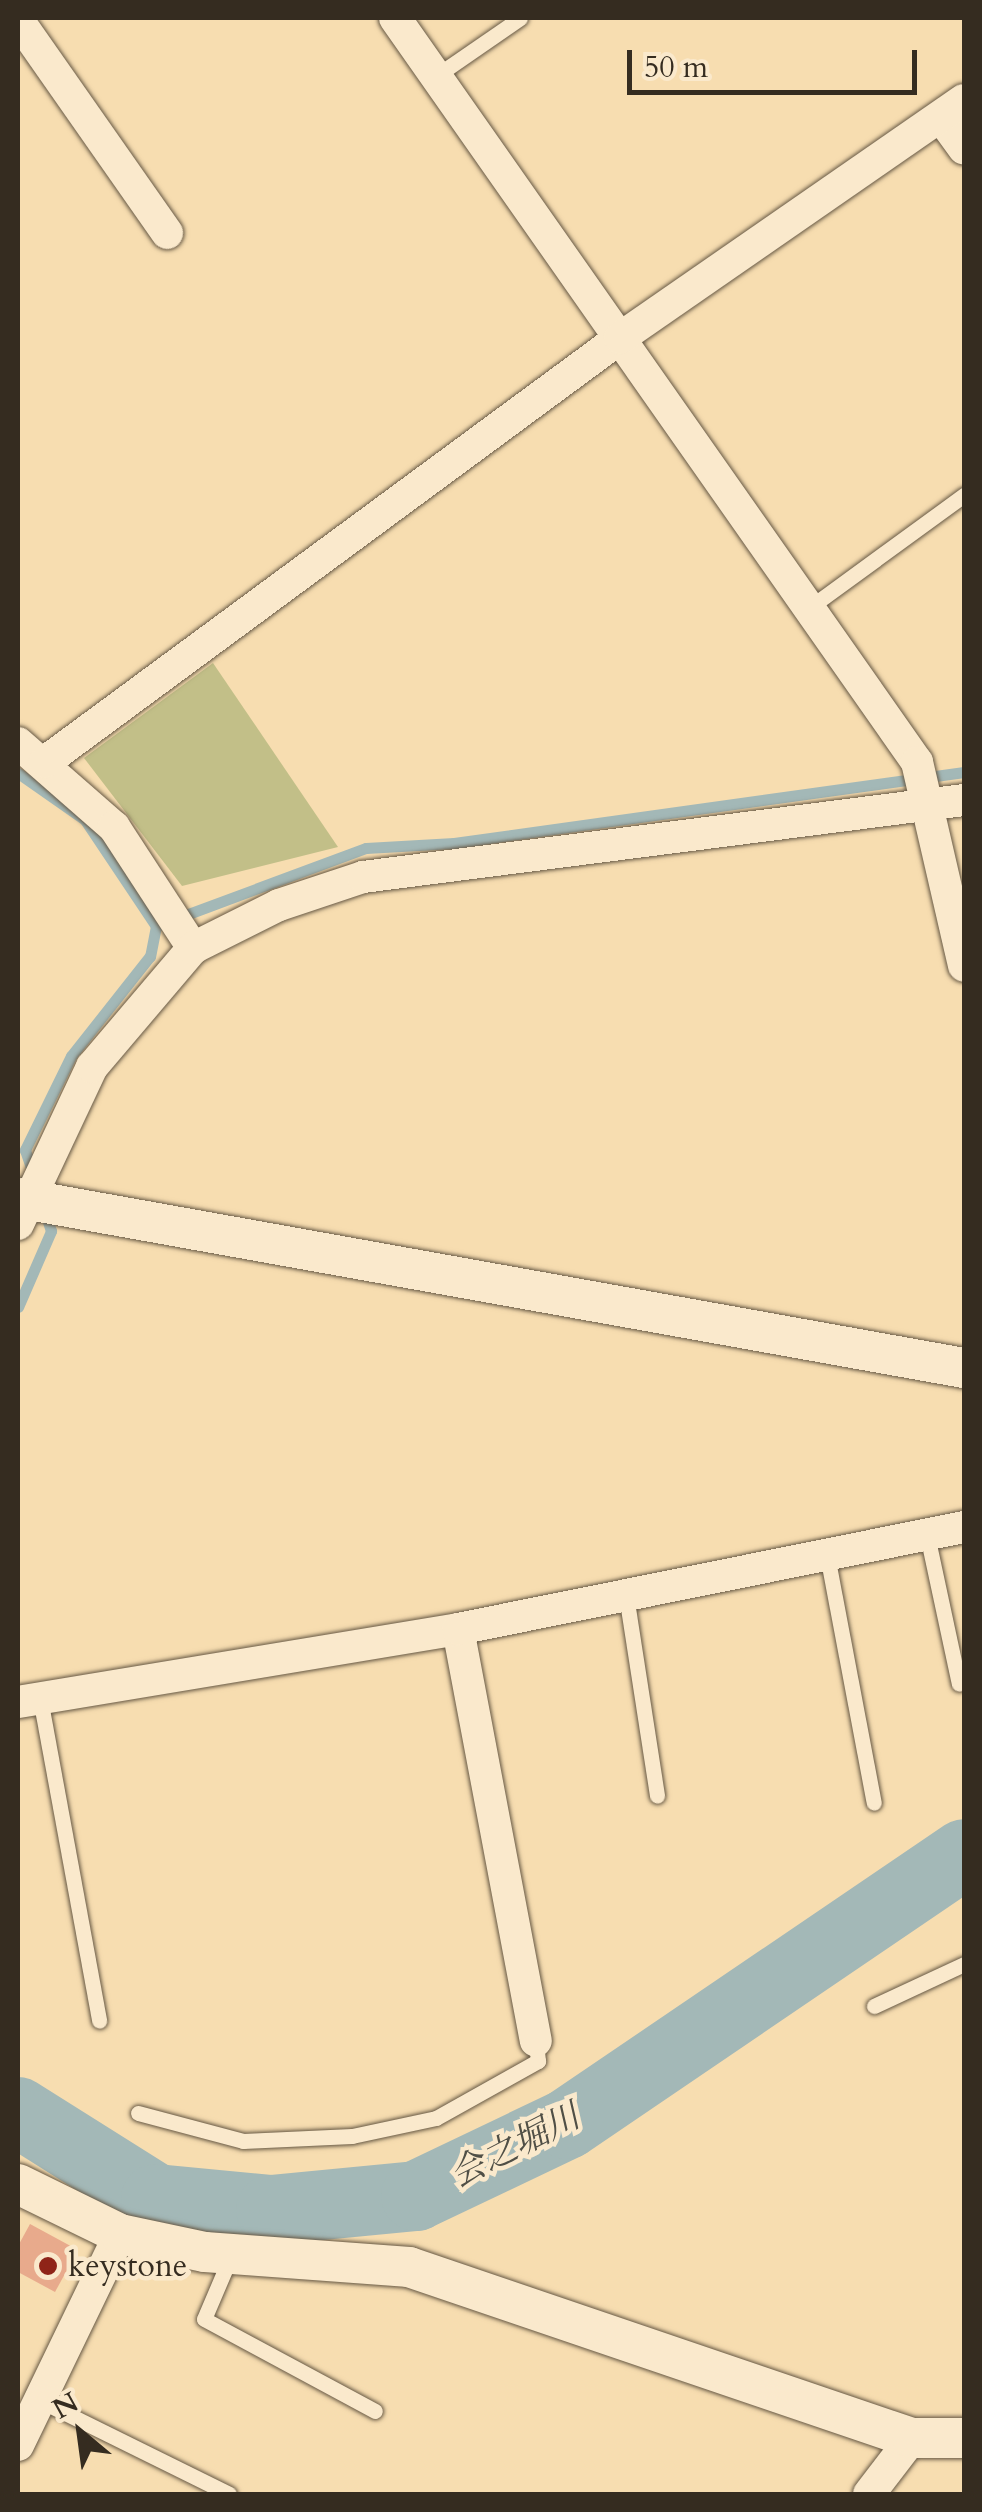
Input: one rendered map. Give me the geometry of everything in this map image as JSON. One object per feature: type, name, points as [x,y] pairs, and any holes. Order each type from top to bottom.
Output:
[{"type":"street","points":[[398,18],[917,762],[964,966]]},
{"type":"street","points":[[18,20],[167,233]]},
{"type":"street","points":[[45,762],[620,338],[953,109],[964,149]]},
{"type":"street","points":[[18,744],[45,762],[114,826],[193,948]]},
{"type":"street","points":[[964,800],[363,877],[279,905],[193,948],[92,1067],[21,1207],[964,1368]]},
{"type":"street","points":[[29,1700],[458,1630],[964,1528]]},
{"type":"street","points":[[458,1630],[536,2040]]},
{"type":"street","points":[[18,2184],[120,2234],[232,2254],[409,2267],[912,2438],[964,2438]]},
{"type":"street","points":[[18,2445],[120,2234]]},
{"type":"street","points":[[869,2494],[912,2438]]},
{"type":"lane","points":[[436,76],[520,18]]},
{"type":"lane","points":[[809,608],[964,496]]},
{"type":"lane","points":[[927,1535],[959,1684]]},
{"type":"lane","points":[[827,1555],[874,1803]]},
{"type":"lane","points":[[626,1596],[658,1796]]},
{"type":"lane","points":[[29,1700],[99,2021]]},
{"type":"lane","points":[[874,2006],[964,1964]]},
{"type":"lane","points":[[138,2113],[243,2141],[352,2136],[436,2118],[538,2061],[536,2040]]},
{"type":"lane","points":[[232,2254],[204,2319],[375,2411]]},
{"type":"lane","points":[[40,2400],[230,2494]]},
{"type":"shaded area","points":[[213,663],[338,847],[182,886],[84,758]]},
{"type":"building","points":[[30,2224],[78,2250],[55,2292],[18,2272],[18,2246]]},
{"type":"waterway","points":[[156,926],[366,848],[454,843],[964,772]]},
{"type":"waterway","points":[[18,773],[85,820],[156,926],[150,956],[71,1056],[25,1150],[33,1173]]},
{"type":"waterway","points":[[18,1307],[51,1231],[44,1210]]},
{"type":"waterway","name":"会之堀川","points":[[18,2112],[156,2199],[271,2210],[416,2196],[567,2124],[964,1854]]},
{"type":"place","name":"keystone","points":[[48,2266]]}]
